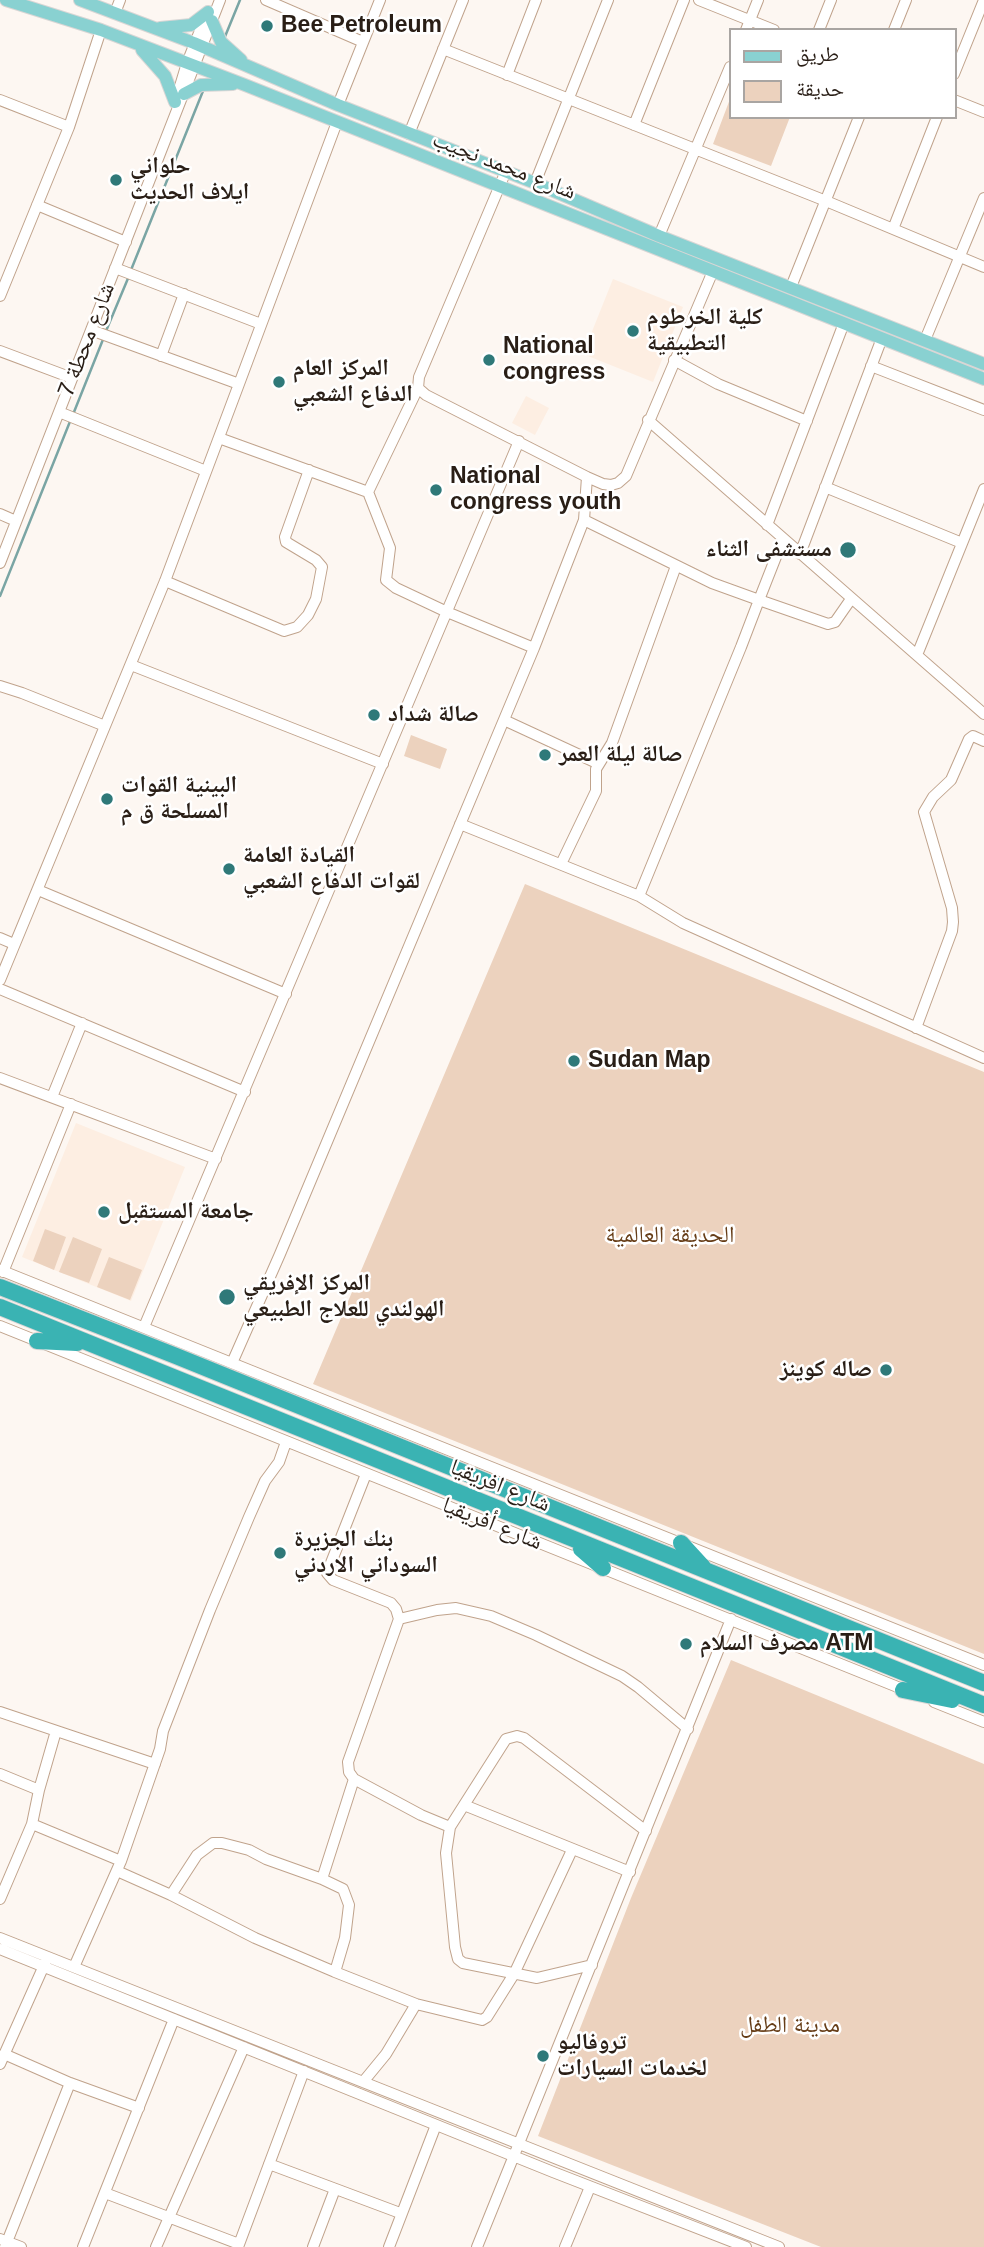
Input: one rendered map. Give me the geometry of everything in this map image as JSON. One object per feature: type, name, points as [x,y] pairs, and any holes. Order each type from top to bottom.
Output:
[{"type":"highway","name":"شارع افريقيا","points":[[1,1276],[401,1447],[984,1683]]},
{"type":"highway","name":"شارع افريقيا","points":[[0,1307],[984,1706]]},
{"type":"highway","points":[[37,1341],[92,1344]]},
{"type":"highway","points":[[371,1457],[377,1437]]},
{"type":"highway","points":[[401,1447],[404,1472]]},
{"type":"highway","points":[[571,1540],[603,1568]]},
{"type":"highway","points":[[681,1543],[707,1571]]},
{"type":"highway","points":[[903,1690],[984,1706]]},
{"type":"main road","name":"شارع محمد نجيب","points":[[6,0],[101,30],[191,64],[984,379]]},
{"type":"main road","name":"شارع محمد نجيب","points":[[80,0],[198,45],[659,236],[984,364]]},
{"type":"main road","points":[[154,28],[191,25],[210,17],[226,48],[253,68]]},
{"type":"main road","points":[[134,43],[151,57],[179,98],[196,87],[207,84],[245,85]]},
{"type":"street","points":[[115,13],[120,0]]},
{"type":"street","name":"شارع محطة 7","points":[[0,563],[126,242],[198,45],[218,0]]},
{"type":"street","points":[[266,0],[363,42]]},
{"type":"street","points":[[338,105],[380,0]]},
{"type":"street","points":[[409,134],[463,0]]},
{"type":"street","points":[[507,75],[536,0]]},
{"type":"street","points":[[536,183],[608,0]]},
{"type":"street","points":[[634,125],[684,0]]},
{"type":"street","points":[[699,0],[748,25],[758,0]]},
{"type":"street","points":[[820,28],[831,0]]},
{"type":"street","points":[[895,28],[906,0]]},
{"type":"street","points":[[956,69],[984,0]]},
{"type":"street","points":[[0,296],[4,271],[37,205],[69,127],[101,30]]},
{"type":"street","points":[[443,49],[826,201],[984,267]]},
{"type":"street","points":[[659,236],[729,69]]},
{"type":"street","points":[[956,101],[984,112]]},
{"type":"street","points":[[1,103],[69,127]]},
{"type":"street","points":[[792,287],[858,119]]},
{"type":"street","points":[[893,229],[936,119]]},
{"type":"street","points":[[0,980],[165,581],[337,122]]},
{"type":"street","points":[[506,171],[419,377],[418,388],[368,492],[390,548],[386,580],[396,588],[447,612],[534,648]]},
{"type":"street","points":[[925,341],[984,198]]},
{"type":"street","points":[[37,205],[126,242]]},
{"type":"street","points":[[115,268],[261,324]]},
{"type":"street","points":[[418,388],[425,396],[587,477],[603,484],[618,483],[626,476],[713,271]]},
{"type":"street","points":[[161,356],[184,294]]},
{"type":"street","points":[[767,525],[844,323]]},
{"type":"street","points":[[91,330],[239,384]]},
{"type":"street","points":[[800,554],[882,338]]},
{"type":"street","points":[[0,351],[72,379]]},
{"type":"street","points":[[674,360],[718,384],[807,421]]},
{"type":"street","points":[[871,366],[984,410]]},
{"type":"street","points":[[59,412],[206,471]]},
{"type":"street","points":[[648,420],[984,714]]},
{"type":"street","points":[[219,438],[368,492]]},
{"type":"street","points":[[144,1326],[519,441]]},
{"type":"street","points":[[165,581],[284,631],[297,627],[308,615],[316,599],[322,567],[316,560],[286,542],[285,537],[309,470]]},
{"type":"street","points":[[232,1363],[534,648],[584,520],[587,477]]},
{"type":"street","points":[[825,487],[962,543]]},
{"type":"street","points":[[916,655],[984,489]]},
{"type":"street","points":[[0,514],[16,520]]},
{"type":"street","points":[[584,520],[724,588],[828,624],[835,622],[851,599]]},
{"type":"street","points":[[639,896],[737,659],[783,539]]},
{"type":"street","points":[[561,864],[596,791],[596,769],[612,743],[676,566]]},
{"type":"street","points":[[131,665],[383,764]]},
{"type":"street","points":[[0,686],[104,726]]},
{"type":"street","points":[[504,720],[599,764]]},
{"type":"street","points":[[916,1028],[953,922],[952,908],[924,812],[933,797],[951,780],[969,738],[973,736],[984,741]]},
{"type":"street","points":[[460,824],[639,896],[682,923],[983,1056]]},
{"type":"street","points":[[38,890],[286,994]]},
{"type":"street","points":[[0,938],[14,944]]},
{"type":"street","points":[[0,989],[245,1092]]},
{"type":"street","points":[[52,1097],[82,1023]]},
{"type":"street","points":[[0,1078],[216,1159]]},
{"type":"street","points":[[71,1104],[1,1276],[144,1326],[177,1350],[232,1363],[984,1665]]},
{"type":"street","name":"شارع أفريقيا","points":[[0,1326],[984,1722]]},
{"type":"street","points":[[74,1967],[119,1866],[155,1764],[163,1731],[210,1610],[265,1481],[279,1462],[286,1442]]},
{"type":"street","points":[[366,1474],[327,1573],[333,1580],[391,1603],[399,1619],[348,1762],[349,1772],[354,1779],[421,1815],[450,1827]]},
{"type":"street","points":[[399,1619],[456,1608],[491,1615],[622,1676],[688,1729]]},
{"type":"street","points":[[477,2247],[731,1619]]},
{"type":"street","points":[[0,1712],[155,1764]]},
{"type":"street","points":[[0,1899],[3,1881],[32,1824],[56,1731]]},
{"type":"street","points":[[592,1965],[537,1978],[463,1964],[458,1959],[446,1853],[450,1827],[506,1739],[517,1736],[524,1738],[646,1831]]},
{"type":"street","points":[[0,1774],[39,1790]]},
{"type":"street","points":[[322,1879],[354,1779]]},
{"type":"street","points":[[464,1805],[630,1871]]},
{"type":"street","points":[[32,1824],[119,1866],[255,1938],[416,2004],[482,2020],[491,2013],[514,1974],[572,1850]]},
{"type":"street","points":[[171,1895],[197,1855],[213,1843],[249,1850],[322,1879],[343,1889],[349,1905],[345,1938],[335,1972]]},
{"type":"street","points":[[0,1938],[46,1962],[174,2019],[514,2157],[746,2247]]},
{"type":"street","points":[[0,1949],[74,1967],[779,2247]]},
{"type":"street","points":[[46,1962],[2,2059],[139,2108]]},
{"type":"street","points":[[363,2082],[386,2054],[416,2004]]},
{"type":"street","points":[[83,2247],[174,2019]]},
{"type":"street","points":[[156,2247],[244,2047]]},
{"type":"street","points":[[105,2193],[239,2245],[304,2071]]},
{"type":"street","points":[[21,2247],[4,2242],[70,2083]]},
{"type":"street","points":[[389,2247],[436,2125]]},
{"type":"street","points":[[270,2164],[400,2213]]},
{"type":"street","points":[[565,2247],[590,2187]]},
{"type":"street","points":[[313,2247],[335,2189]]},
{"type":"street","points":[[712,2247],[716,2235]]},
{"type":"shaded area","name":"كلية الخرطوم التطبيقية","points":[[613,279],[683,307],[653,382],[583,354]]},
{"type":"shaded area","points":[[526,396],[549,408],[535,435],[512,423]]},
{"type":"shaded area","name":"جامعة المستقبل","points":[[76,1123],[185,1167],[131,1301],[22,1257]]},
{"type":"green space","points":[[729,102],[729,119],[789,119],[771,166],[713,144]]},
{"type":"green space","points":[[411,735],[447,749],[440,769],[404,756]]},
{"type":"green space","name":"الحديقة العالمية","points":[[525,884],[984,1072],[984,1654],[313,1384]]},
{"type":"green space","points":[[45,1229],[66,1237],[54,1270],[33,1261]]},
{"type":"green space","points":[[73,1237],[102,1249],[89,1283],[59,1272]]},
{"type":"green space","points":[[109,1257],[142,1270],[130,1300],[97,1287]]},
{"type":"green space","name":"مدينة الطفل","points":[[731,1660],[984,1764],[984,2247],[821,2247],[538,2136],[631,1898]]},
{"type":"waterway","points":[[224,39],[240,0]]},
{"type":"waterway","points":[[131,270],[203,91]]},
{"type":"waterway","points":[[106,331],[129,276]]},
{"type":"waterway","points":[[74,412],[104,337]]},
{"type":"waterway","points":[[0,596],[71,419]]},
{"type":"place","name":"Bee Petroleum","points":[[267,26]]},
{"type":"place","name":"حلواني ايلاف الحديث","points":[[116,180]]},
{"type":"place","name":"كلية الخرطوم التطبيقية","points":[[633,331]]},
{"type":"place","name":"National congress","points":[[489,360]]},
{"type":"place","name":"المركز العام الدفاع الشعبي","points":[[279,382]]},
{"type":"place","name":"National congress youth","points":[[436,490]]},
{"type":"place","name":"مستشفى الثناء","points":[[848,550]]},
{"type":"place","name":"صالة شداد","points":[[374,715]]},
{"type":"place","name":"صالة ليلة العمر","points":[[545,755]]},
{"type":"place","name":"البينية القوات المسلحة ق م","points":[[107,799]]},
{"type":"place","name":"القيادة العامة لقوات الدفاع الشعبي","points":[[229,869]]},
{"type":"place","name":"Sudan Map","points":[[574,1061]]},
{"type":"place","name":"جامعة المستقبل","points":[[104,1212]]},
{"type":"place","name":"المركز الإفريقي الهولندي للعلاج الطبيعي","points":[[227,1297]]},
{"type":"place","name":"صاله كوينز","points":[[886,1370]]},
{"type":"place","name":"بنك الجزيرة السوداني الاردني","points":[[280,1553]]},
{"type":"place","name":"مصرف السلام ATM","points":[[686,1644]]},
{"type":"place","name":"تروفاليو لخدمات السيارات","points":[[543,2056]]}]
